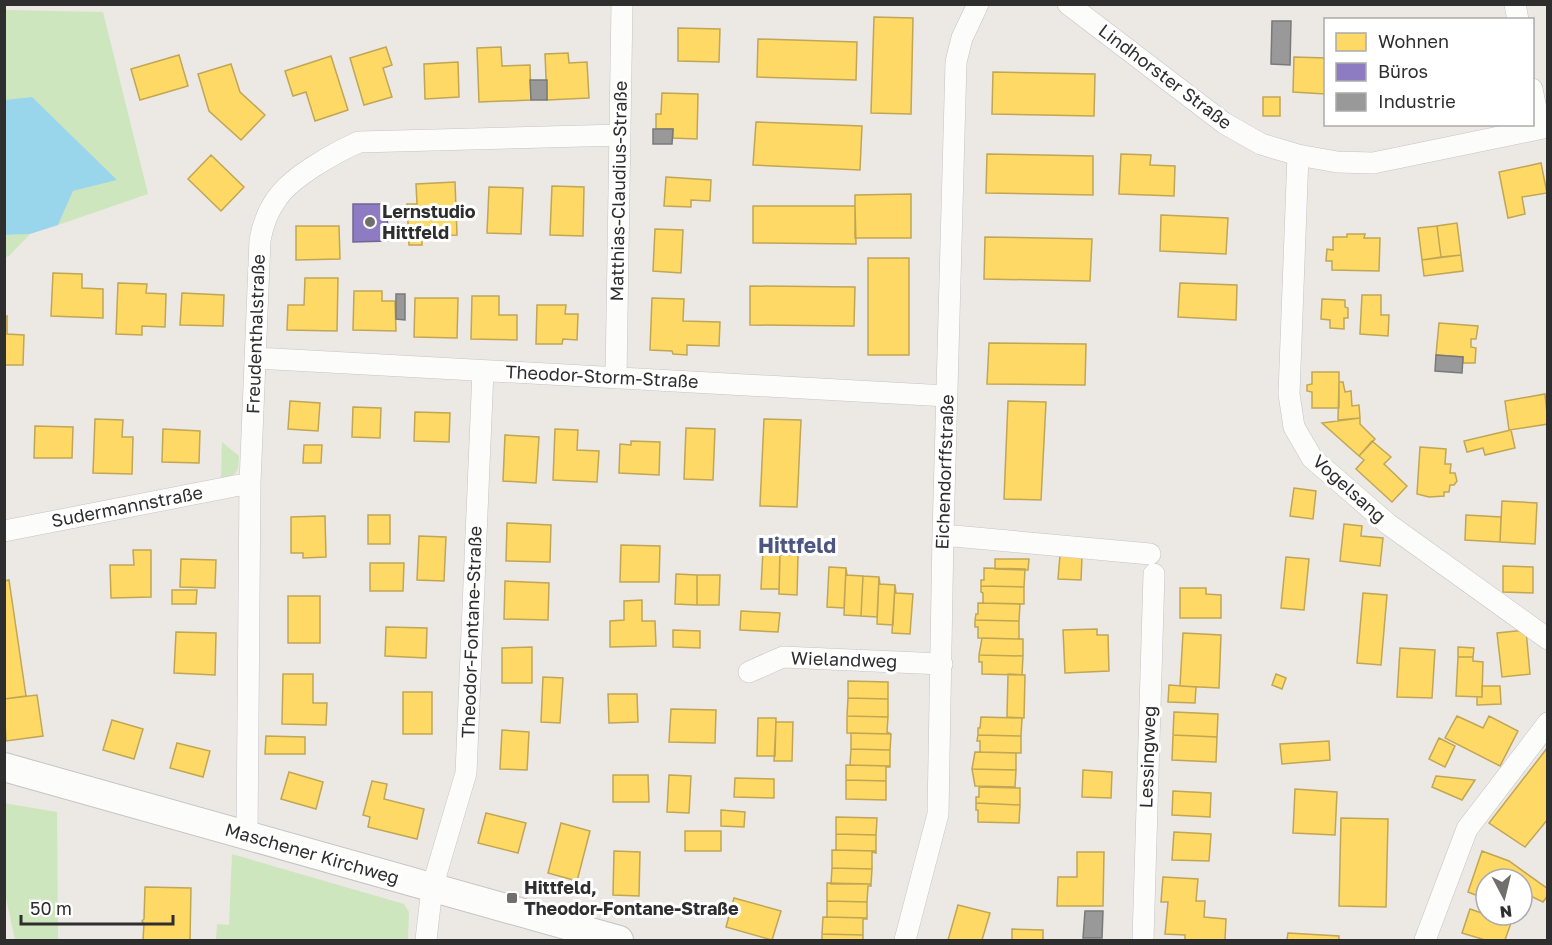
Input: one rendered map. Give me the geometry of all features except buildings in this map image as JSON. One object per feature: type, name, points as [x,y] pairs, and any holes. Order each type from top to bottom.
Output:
[{"type":"street","name":"Matthias-Claudius-Straße","points":[[616,378],[622,4]]},
{"type":"street","name":"Eichendorffstraße","points":[[905,940],[938,814],[956,62],[962,38],[978,4]]},
{"type":"street","name":"Lindhorster Straße","points":[[1068,4],[1224,123],[1261,144],[1298,155],[1337,162],[1373,163],[1544,128]]},
{"type":"street","points":[[1534,93],[1544,128]]},
{"type":"street","name":"Freudenthalstraße","points":[[247,836],[249,483],[260,240],[264,220],[279,195],[308,171],[341,150],[359,142],[620,135]]},
{"type":"street","name":"Vogelsang","points":[[1298,155],[1289,394],[1294,427],[1312,458],[1388,524],[1548,639]]},
{"type":"street","name":"Theodor-Storm-Straße","points":[[256,358],[947,396]]},
{"type":"street","name":"Theodor-Fontane-Straße","points":[[426,940],[432,888],[466,773],[483,370]]},
{"type":"street","name":"Sudermannstraße","points":[[4,531],[249,483]]},
{"type":"street","name":"Lessingweg","points":[[943,535],[1152,564],[1143,940]]},
{"type":"street","name":"Wielandweg","points":[[748,672],[783,657],[942,664]]},
{"type":"street","points":[[1425,940],[1467,829],[1548,723]]},
{"type":"street","name":"Maschener Kirchweg","points":[[4,767],[619,940]]},
{"type":"green space","points":[[5,10],[103,12],[148,194],[58,225],[73,191],[116,180],[5,100]]},
{"type":"green space","points":[[30,234],[9,256],[5,257],[4,235]]},
{"type":"green space","points":[[222,442],[239,456],[236,472],[231,476],[221,478]]},
{"type":"green space","points":[[4,803],[57,812],[58,940],[15,940],[5,894]]},
{"type":"green space","points":[[232,854],[404,904],[409,912],[408,940],[216,940],[217,924],[229,925]]},
{"type":"water","points":[[32,97],[117,180],[73,191],[58,225],[30,234],[5,235],[5,100]]},
{"type":"place","name":"Lernstudio Hittfeld","points":[[370,222]]},
{"type":"place","name":"Hittfeld, Theodor-Fontane-Straße","points":[[512,898]]},
{"type":"district","name":"Hittfeld","points":[[797,546]]}]
